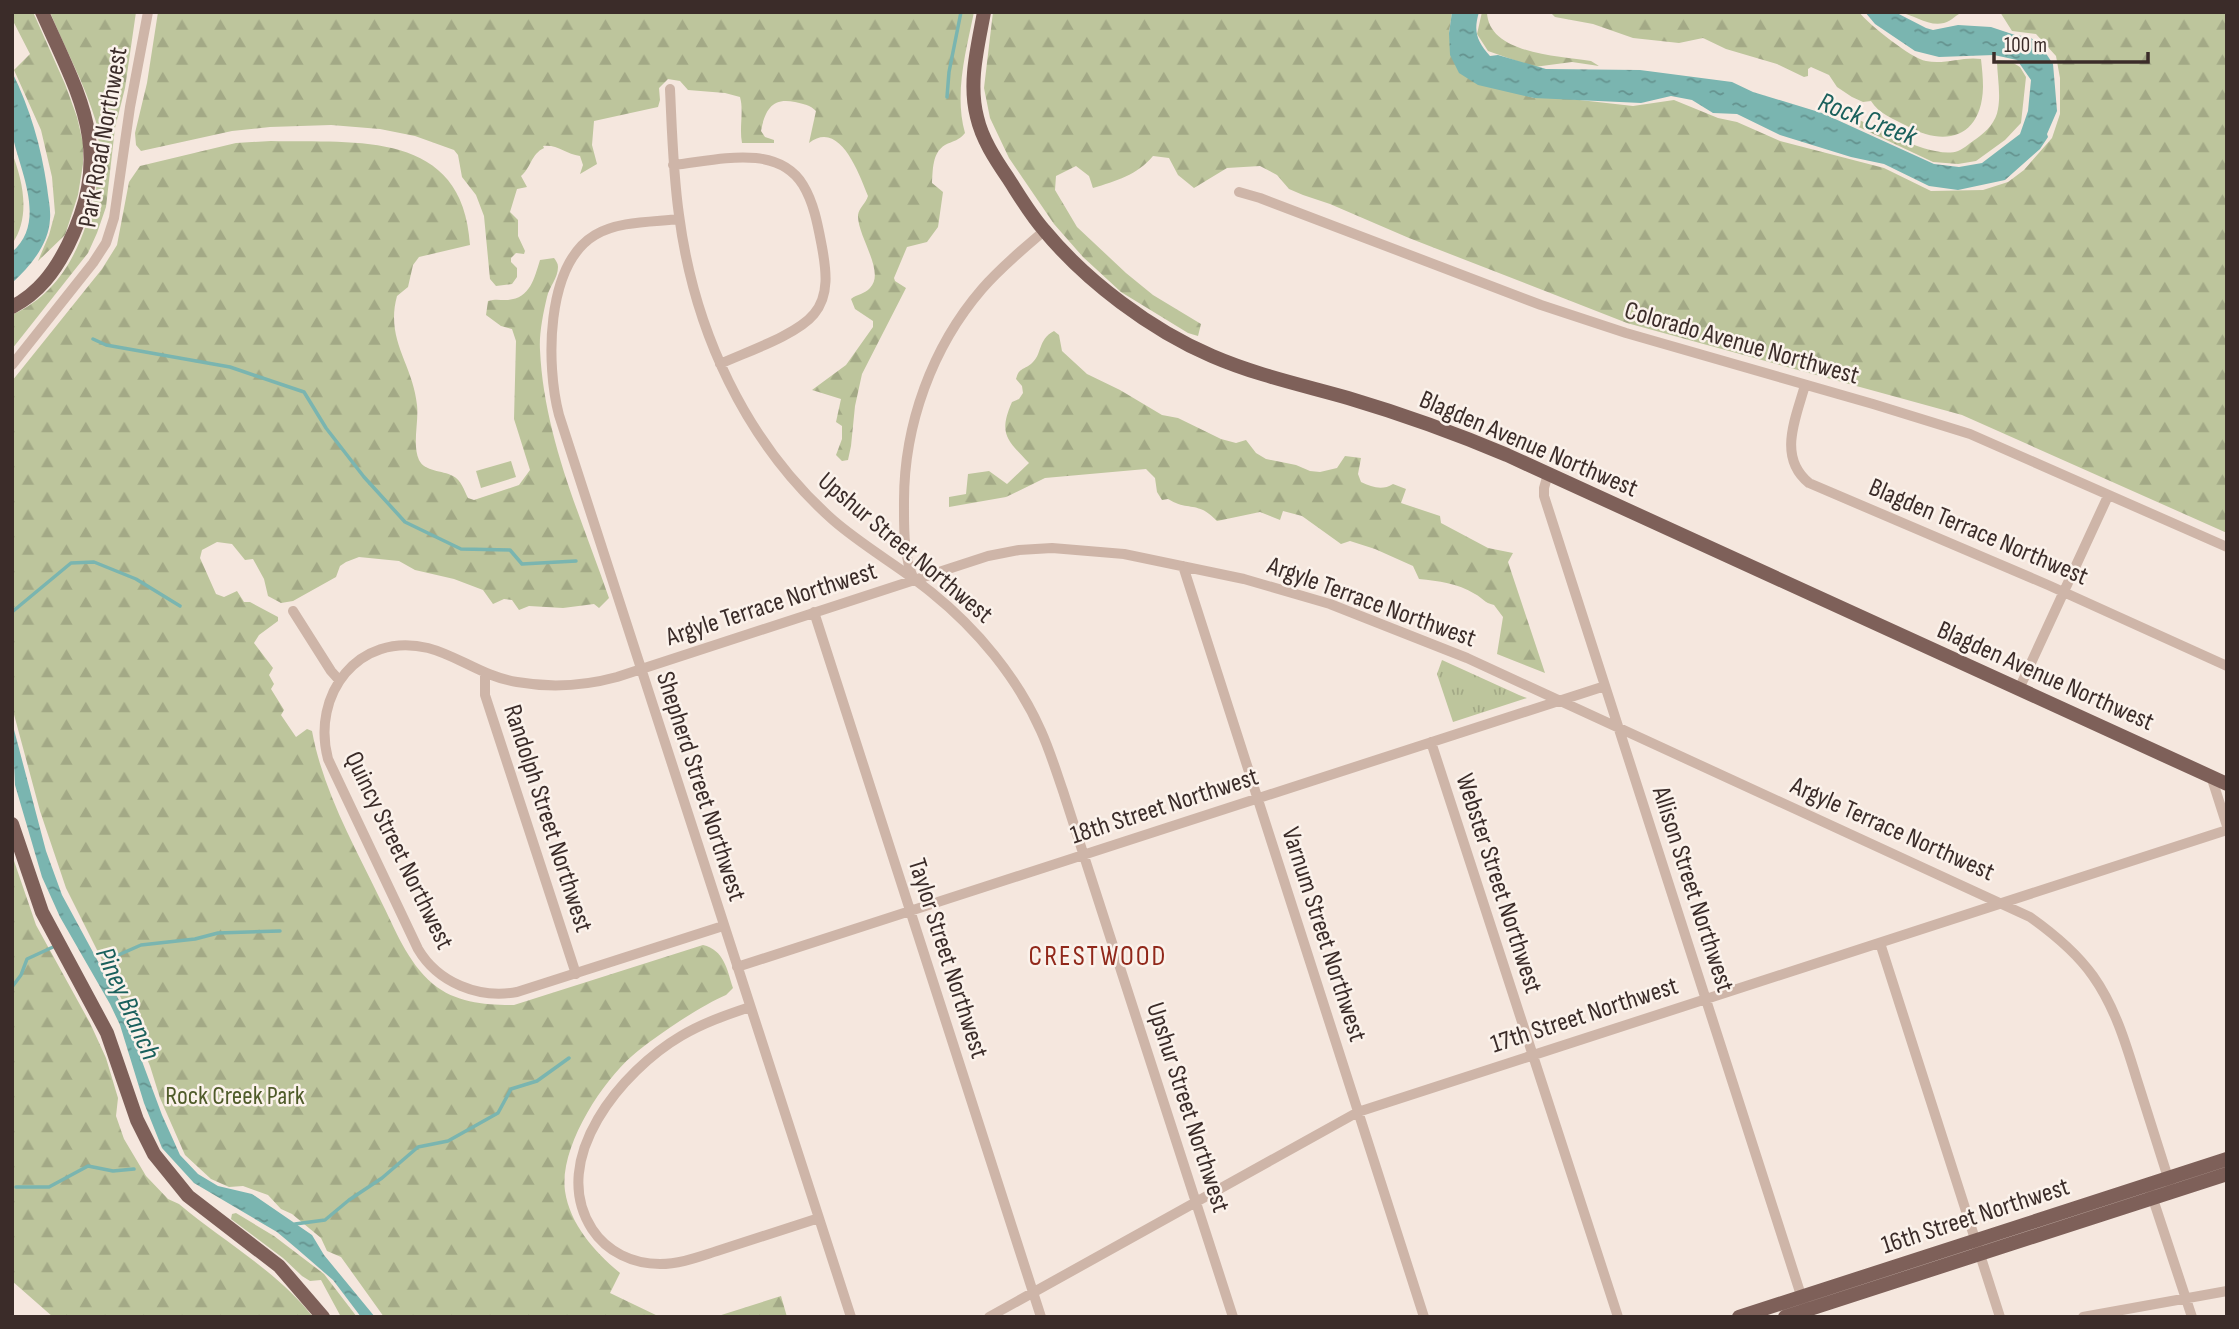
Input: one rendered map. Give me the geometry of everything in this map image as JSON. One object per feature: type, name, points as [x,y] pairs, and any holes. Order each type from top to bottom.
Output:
[{"type":"main road","points":[[12,307],[39,288],[59,262],[80,218],[90,177],[91,149],[85,114],[72,77],[42,12]]},
{"type":"main road","name":"Blagden Avenue Northwest","points":[[984,12],[974,73],[974,102],[979,125],[1002,170],[1044,231],[1098,283],[1160,330],[1201,352],[1259,374],[1453,432],[2227,784]]},
{"type":"main road","points":[[12,824],[43,912],[66,960],[107,1033],[137,1120],[154,1154],[187,1196],[279,1266],[323,1317]]},
{"type":"main road","name":"16th Street Northwest","points":[[2170,1185],[2227,1159]]},
{"type":"main road","name":"16th Street Northwest","points":[[1786,1317],[1978,1248],[2150,1191],[2227,1174]]},
{"type":"main road","name":"16th Street Northwest","points":[[1739,1317],[1805,1308]]},
{"type":"street","name":"Park Road Northwest","points":[[12,365],[97,258],[110,233],[148,12]]},
{"type":"street","name":"Upshur Street Northwest","points":[[670,89],[673,165],[679,219],[694,290],[720,364],[734,394],[759,434],[796,482],[834,521],[944,603],[999,660],[1022,694],[1046,741],[1233,1317]]},
{"type":"street","points":[[673,165],[750,158],[780,164],[791,170],[805,187],[818,230],[825,285],[821,303],[815,313],[796,329],[720,364]]},
{"type":"street","name":"Colorado Avenue Northwest","points":[[1239,192],[1541,305],[1635,336],[1970,434],[2227,547]]},
{"type":"street","name":"Shepherd Street Northwest","points":[[679,219],[614,228],[587,240],[572,260],[555,309],[551,334],[552,378],[559,415],[850,1317]]},
{"type":"street","points":[[915,580],[906,559],[906,466],[914,422],[926,383],[947,340],[975,298],[1008,261],[1044,231]]},
{"type":"street","name":"Blagden Terrace Northwest","points":[[1805,386],[1790,441],[1793,461],[1805,480],[1814,486],[2064,592],[2227,666]]},
{"type":"street","name":"Allison Street Northwest","points":[[1548,474],[1544,496],[1805,1308]]},
{"type":"street","points":[[2019,689],[2108,496]]},
{"type":"street","name":"Argyle Terrace Northwest","points":[[339,680],[366,656],[387,648],[406,646],[436,650],[485,674],[520,683],[563,686],[606,680],[988,556],[1039,548],[1124,554],[1255,582],[1330,604],[1434,644],[2031,916],[2077,956],[2097,982],[2120,1029],[2170,1185]]},
{"type":"street","name":"Varnum Street Northwest","points":[[1183,566],[1424,1317]]},
{"type":"street","points":[[293,611],[339,680]]},
{"type":"street","name":"Taylor Street Northwest","points":[[814,612],[1041,1317]]},
{"type":"street","name":"Randolph Street Northwest","points":[[485,674],[485,695],[576,975]]},
{"type":"street","name":"Quincy Street Northwest","points":[[339,680],[330,697],[324,720],[324,743],[332,769],[420,953],[437,972],[461,986],[487,993],[507,994],[576,975]]},
{"type":"street","name":"18th Street Northwest","points":[[737,967],[1605,686]]},
{"type":"street","name":"Webster Street Northwest","points":[[1431,742],[1618,1317]]},
{"type":"street","points":[[2211,776],[2227,828]]},
{"type":"street","name":"17th Street Northwest","points":[[989,1317],[1359,1112],[2227,828]]},
{"type":"street","points":[[576,975],[723,926]]},
{"type":"street","points":[[1880,943],[2000,1317]]},
{"type":"street","points":[[750,1007],[708,1022],[682,1035],[659,1051],[625,1083],[601,1115],[586,1144],[578,1176],[581,1205],[593,1231],[608,1247],[629,1258],[653,1264],[685,1261],[818,1218]]},
{"type":"street","points":[[2150,1191],[2192,1317]]},
{"type":"street","points":[[2083,1317],[2227,1291]]},
{"type":"green space","points":[[12,12],[33,12],[65,84],[83,143],[78,195],[65,235],[38,261],[55,213],[52,177],[41,130],[14,70],[30,54],[12,19]]},
{"type":"green space","points":[[50,12],[136,12],[125,88],[115,128],[106,207],[97,233],[88,253],[12,349],[12,315],[45,293],[69,264],[85,229],[96,191],[99,146],[96,122],[81,80]]},
{"type":"green space","points":[[158,12],[974,12],[961,88],[965,133],[941,148],[935,157],[932,183],[943,192],[938,227],[927,242],[907,247],[894,278],[906,288],[862,374],[848,460],[842,461],[836,455],[842,439],[842,426],[836,422],[841,399],[812,390],[846,365],[873,327],[873,321],[855,309],[851,299],[868,290],[874,281],[873,263],[858,215],[868,196],[854,163],[839,143],[820,137],[809,143],[816,111],[811,107],[787,101],[775,103],[767,111],[761,131],[765,137],[774,140],[774,143],[742,143],[740,97],[688,90],[680,81],[668,79],[659,88],[658,107],[594,121],[592,145],[597,164],[580,174],[583,165],[580,156],[553,146],[543,146],[521,176],[527,187],[517,189],[510,212],[518,220],[518,236],[525,251],[524,254],[516,253],[511,258],[517,268],[517,277],[512,284],[496,286],[490,279],[484,216],[476,195],[462,177],[458,155],[454,150],[415,136],[380,129],[331,125],[232,131],[141,151],[136,145],[135,133],[147,83]]},
{"type":"green space","points":[[993,12],[1452,12],[1449,33],[1507,90],[1534,98],[1562,98],[1633,106],[1674,100],[1718,118],[1737,122],[1780,141],[1884,168],[1931,191],[1983,190],[2008,182],[2024,170],[2052,138],[2060,114],[2060,78],[2056,56],[2036,34],[2012,31],[2000,12],[2227,12],[2227,533],[1962,415],[1627,323],[1303,195],[1289,189],[1277,175],[1260,166],[1227,168],[1194,188],[1178,175],[1169,158],[1153,156],[1133,173],[1093,188],[1089,176],[1076,166],[1056,176],[1055,190],[1077,227],[1153,295],[1201,324],[1198,336],[1188,333],[1121,292],[1083,257],[1054,224],[1009,158],[990,118],[984,88]]},
{"type":"green space","points":[[1482,12],[1487,12],[1490,26],[1499,37],[1512,45],[1544,54],[1591,61],[1599,66],[1572,62],[1534,67],[1488,51],[1477,34]]},
{"type":"green space","points":[[1550,12],[1859,12],[1891,40],[1919,59],[1933,62],[1981,59],[1981,104],[1969,127],[1959,134],[1935,136],[1921,133],[1892,118],[1871,101],[1863,102],[1852,97],[1837,87],[1829,75],[1811,67],[1808,69],[1808,76],[1804,77],[1777,64],[1726,49],[1703,38],[1679,43],[1633,38],[1593,24],[1555,17]]},
{"type":"green space","points":[[1899,12],[1964,12],[1938,24]]},
{"type":"green space","points":[[1997,60],[2010,61],[2020,67],[2026,77],[2021,123],[2005,140],[1976,161],[1958,164],[1933,162],[1846,121],[1847,117],[1851,116],[1919,147],[1947,153],[1958,151],[1984,133],[1995,118],[1999,97]]},
{"type":"green space","name":"Rock Creek Park","points":[[271,141],[370,144],[400,150],[427,162],[448,180],[463,207],[470,245],[419,257],[413,265],[408,287],[397,296],[394,326],[414,390],[419,460],[429,469],[456,478],[468,498],[474,500],[519,485],[530,470],[514,419],[516,341],[512,329],[501,326],[486,315],[488,301],[520,296],[530,287],[540,260],[554,258],[558,264],[557,275],[547,297],[541,331],[543,382],[556,445],[609,598],[599,608],[594,604],[563,608],[529,606],[519,610],[512,600],[504,599],[493,604],[483,590],[454,579],[415,570],[399,561],[359,557],[340,566],[336,577],[293,601],[281,603],[268,596],[264,579],[253,559],[245,560],[232,544],[217,542],[202,550],[200,558],[216,594],[224,597],[237,591],[244,602],[250,602],[278,617],[278,621],[259,635],[254,643],[273,668],[269,675],[274,684],[271,689],[284,710],[281,715],[296,737],[307,729],[312,731],[331,796],[350,838],[402,944],[416,966],[433,984],[461,999],[514,1005],[703,945],[716,951],[724,961],[733,988],[726,995],[703,1006],[665,1031],[641,1048],[620,1068],[596,1099],[575,1137],[565,1174],[568,1203],[578,1226],[593,1247],[620,1273],[610,1293],[660,1317],[384,1317],[341,1257],[327,1251],[321,1238],[292,1214],[281,1209],[268,1195],[243,1186],[229,1187],[211,1179],[185,1155],[127,1010],[66,888],[40,811],[12,707],[12,381],[102,269],[117,245],[129,182],[140,166],[236,143]]},
{"type":"green space","points":[[12,153],[22,187],[23,211],[22,222],[12,244]]},
{"type":"green space","points":[[1054,331],[1059,335],[1062,351],[1087,374],[1162,415],[1178,418],[1221,439],[1236,443],[1246,440],[1256,453],[1266,459],[1296,465],[1310,471],[1337,468],[1345,456],[1361,458],[1358,474],[1361,482],[1377,488],[1393,484],[1406,489],[1401,503],[1440,516],[1441,523],[1488,548],[1513,553],[1508,562],[1545,673],[1497,654],[1503,617],[1494,605],[1468,590],[1448,583],[1419,579],[1413,566],[1350,541],[1341,544],[1302,516],[1283,511],[1280,520],[1260,512],[1217,521],[1198,508],[1168,499],[1162,500],[1157,492],[1155,478],[1146,469],[1045,478],[1006,497],[949,507],[949,497],[966,494],[968,474],[989,471],[1007,484],[1029,463],[1010,442],[1005,429],[1006,422],[1012,402],[1019,399],[1023,393],[1022,386],[1016,379],[1018,373],[1035,360],[1045,339]]},
{"type":"green space","points":[[511,461],[516,477],[481,488],[476,471]]},
{"type":"green space","points":[[1442,660],[1527,698],[1453,722],[1437,674]]},
{"type":"green space","points":[[12,855],[36,925],[90,1023],[106,1058],[118,1098],[116,1116],[124,1139],[146,1176],[168,1199],[179,1204],[283,1285],[313,1317],[53,1317],[12,1281]]},
{"type":"green space","points":[[236,1213],[274,1236],[324,1274],[357,1317],[341,1317],[321,1280],[310,1281],[302,1276],[283,1258],[231,1219],[232,1214]]},
{"type":"green space","points":[[781,1296],[787,1317],[715,1317]]},
{"type":"water","points":[[1452,12],[1479,12],[1477,36],[1490,56],[1498,55],[1546,69],[1640,70],[1732,82],[1753,92],[1822,113],[1934,164],[1959,167],[1982,163],[2020,134],[2028,111],[2031,80],[2017,60],[1994,55],[1939,57],[1915,51],[1875,24],[1865,12],[1895,12],[1933,30],[1958,25],[1991,27],[2029,37],[2039,43],[2053,64],[2057,111],[2048,137],[2040,149],[2005,180],[1958,190],[1929,186],[1884,164],[1851,157],[1780,135],[1737,114],[1713,113],[1692,100],[1671,96],[1641,103],[1534,98],[1478,85],[1459,73],[1450,55]]},
{"type":"water","points":[[12,72],[38,142],[50,215],[49,228],[42,246],[32,262],[12,283],[12,252],[23,240],[30,210],[25,179],[12,133]]},
{"type":"water","points":[[12,722],[46,851],[62,895],[120,1002],[162,1115],[180,1155],[198,1174],[218,1186],[252,1194],[312,1235],[324,1255],[375,1317],[361,1317],[333,1280],[296,1248],[277,1232],[194,1183],[162,1148],[144,1103],[120,1025],[60,917],[42,877],[15,785]]},
{"type":"waterway","points":[[947,97],[961,12]]},
{"type":"waterway","points":[[93,339],[106,345],[230,367],[304,392],[326,428],[364,477],[405,522],[461,549],[510,550],[522,564],[576,561]]},
{"type":"waterway","points":[[12,612],[71,563],[94,562],[136,579],[180,606]]},
{"type":"waterway","name":"Piney Branch","points":[[98,964],[141,945],[195,939],[218,933],[280,931]]},
{"type":"waterway","points":[[12,987],[21,975],[27,959],[53,947]]},
{"type":"waterway","points":[[295,1224],[325,1220],[382,1178],[418,1147],[448,1141],[498,1113],[511,1089],[537,1081],[569,1058]]},
{"type":"waterway","points":[[16,1187],[49,1187],[88,1166],[113,1171],[134,1169]]},
{"type":"district","name":"CRESTWOOD","points":[[1098,955]]},
{"type":"water label","name":"Rock Creek","points":[[1868,118]]}]
